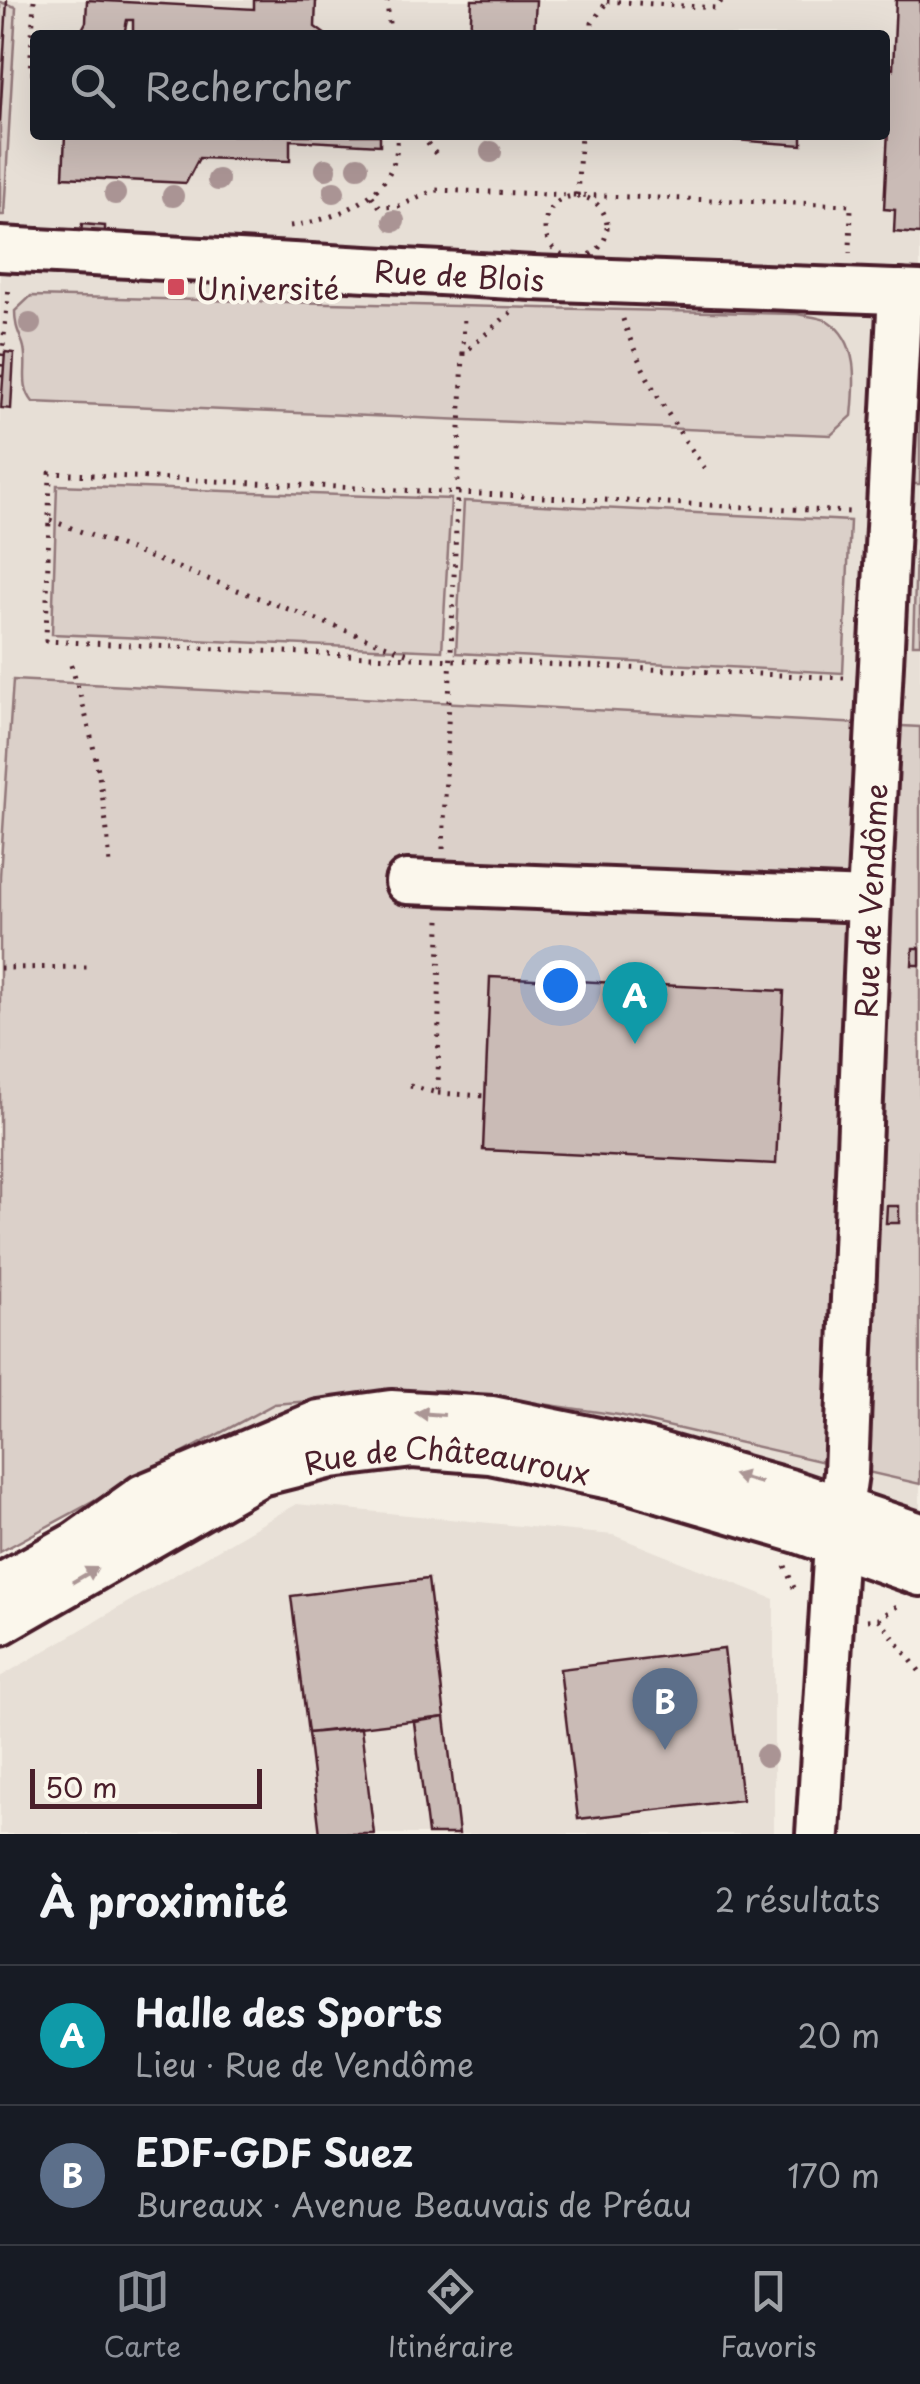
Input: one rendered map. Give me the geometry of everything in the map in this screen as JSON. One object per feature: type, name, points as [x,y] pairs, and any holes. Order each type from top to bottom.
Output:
[{"type":"street","name":"Rue de Blois","points":[[5,261],[910,293]]},
{"type":"street","name":"Rue de Vendôme","points":[[818,1834],[838,1526],[846,1473],[889,514],[910,293]]},
{"type":"street","points":[[424,883],[869,900]]},
{"type":"street","name":"Rue de Châteauroux","points":[[0,1586],[77,1543],[143,1496],[319,1422],[392,1412],[492,1418],[641,1449],[838,1526],[912,1587]]},
{"type":"street","name":"Rue de Châteauroux","points":[[0,1623],[260,1474],[332,1456],[413,1446],[490,1452],[838,1526],[920,1535]]},
{"type":"path","points":[[32,30],[34,0]]},
{"type":"path","points":[[387,0],[390,30]]},
{"type":"path","points":[[592,30],[592,23],[607,0],[716,8],[722,0]]},
{"type":"path","points":[[290,226],[328,221],[372,196],[398,156],[397,140]]},
{"type":"path","points":[[425,140],[436,154]]},
{"type":"path","points":[[577,195],[581,140]]},
{"type":"path","points":[[580,152],[581,140]]},
{"type":"path","points":[[372,196],[380,206],[400,206],[434,190],[852,204],[849,290]]},
{"type":"path","points":[[577,195],[595,202],[608,228],[594,252],[576,258],[556,250],[546,231],[546,220],[557,202],[577,195]]},
{"type":"path","points":[[0,377],[5,261]]},
{"type":"path","points":[[438,1093],[424,883],[450,660],[463,354],[530,296],[533,278]]},
{"type":"path","points":[[611,281],[640,364],[677,430],[708,472]]},
{"type":"path","points":[[850,678],[46,641],[50,474],[889,514]]},
{"type":"path","points":[[49,520],[422,658]]},
{"type":"path","points":[[71,666],[92,730],[105,801],[110,866]]},
{"type":"path","points":[[0,968],[89,967]]},
{"type":"path","points":[[410,1086],[438,1093],[485,1096]]},
{"type":"path","points":[[784,1563],[796,1598]]},
{"type":"path","points":[[858,1620],[879,1620],[912,1587]]},
{"type":"path","points":[[879,1620],[920,1672]]},
{"type":"shaded area","points":[[0,0],[920,0],[920,1535],[789,1491],[251,1443],[0,1391]]},
{"type":"shaded area","points":[[0,2],[16,7],[4,215],[0,215]]},
{"type":"shaded area","points":[[31,296],[797,314],[828,321],[846,340],[853,364],[852,416],[831,435],[33,402],[26,388],[25,352],[15,311]]},
{"type":"shaded area","points":[[920,341],[920,484],[908,484],[912,363]]},
{"type":"shaded area","points":[[57,485],[451,499],[442,651],[52,634]]},
{"type":"shaded area","points":[[464,501],[850,521],[843,673],[456,653]]},
{"type":"shaded area","points":[[916,552],[920,552],[920,644],[913,644]]},
{"type":"shaded area","points":[[13,680],[920,727],[920,1484],[619,1415],[444,1390],[274,1404],[0,1552],[0,876]]},
{"type":"shaded area","points":[[296,1504],[613,1535],[774,1599],[774,1834],[0,1834],[0,1677]]},
{"type":"building","points":[[87,0],[254,9],[254,0],[316,0],[315,27],[319,30],[133,30],[133,20],[127,20],[125,30],[82,30]]},
{"type":"building","points":[[472,0],[536,0],[534,30],[470,30]]},
{"type":"building","points":[[896,0],[920,0],[920,234],[894,232],[895,210],[884,209],[890,140],[890,68],[893,69]]},
{"type":"building","points":[[65,140],[290,140],[290,161],[199,158],[186,183],[63,177]]},
{"type":"building","points":[[290,140],[380,140],[380,145]]},
{"type":"building","points":[[735,140],[802,140],[802,145]]},
{"type":"building","points":[[82,224],[105,226],[105,234],[81,232]]},
{"type":"building","points":[[5,352],[14,353],[11,409],[1,408]]},
{"type":"building","points":[[913,948],[920,948],[920,965],[912,965]]},
{"type":"building","points":[[490,977],[784,991],[776,1164],[483,1150]]},
{"type":"building","points":[[887,1206],[899,1206],[899,1223],[886,1223]]},
{"type":"building","points":[[428,1579],[445,1717],[308,1733],[291,1596]]},
{"type":"building","points":[[724,1649],[742,1800],[578,1819],[560,1669]]},
{"type":"building","points":[[445,1717],[459,1834],[428,1834],[414,1722]]},
{"type":"building","points":[[361,1728],[374,1834],[320,1834],[308,1733]]},
{"type":"tram line","points":[[0,121],[7,0]]},
{"type":"place","name":"Université","points":[[176,287]]},
{"type":"place","name":"Halle des Sports","points":[[635,1044]]},
{"type":"place","name":"EDF-GDF Suez","points":[[665,1750]]}]
